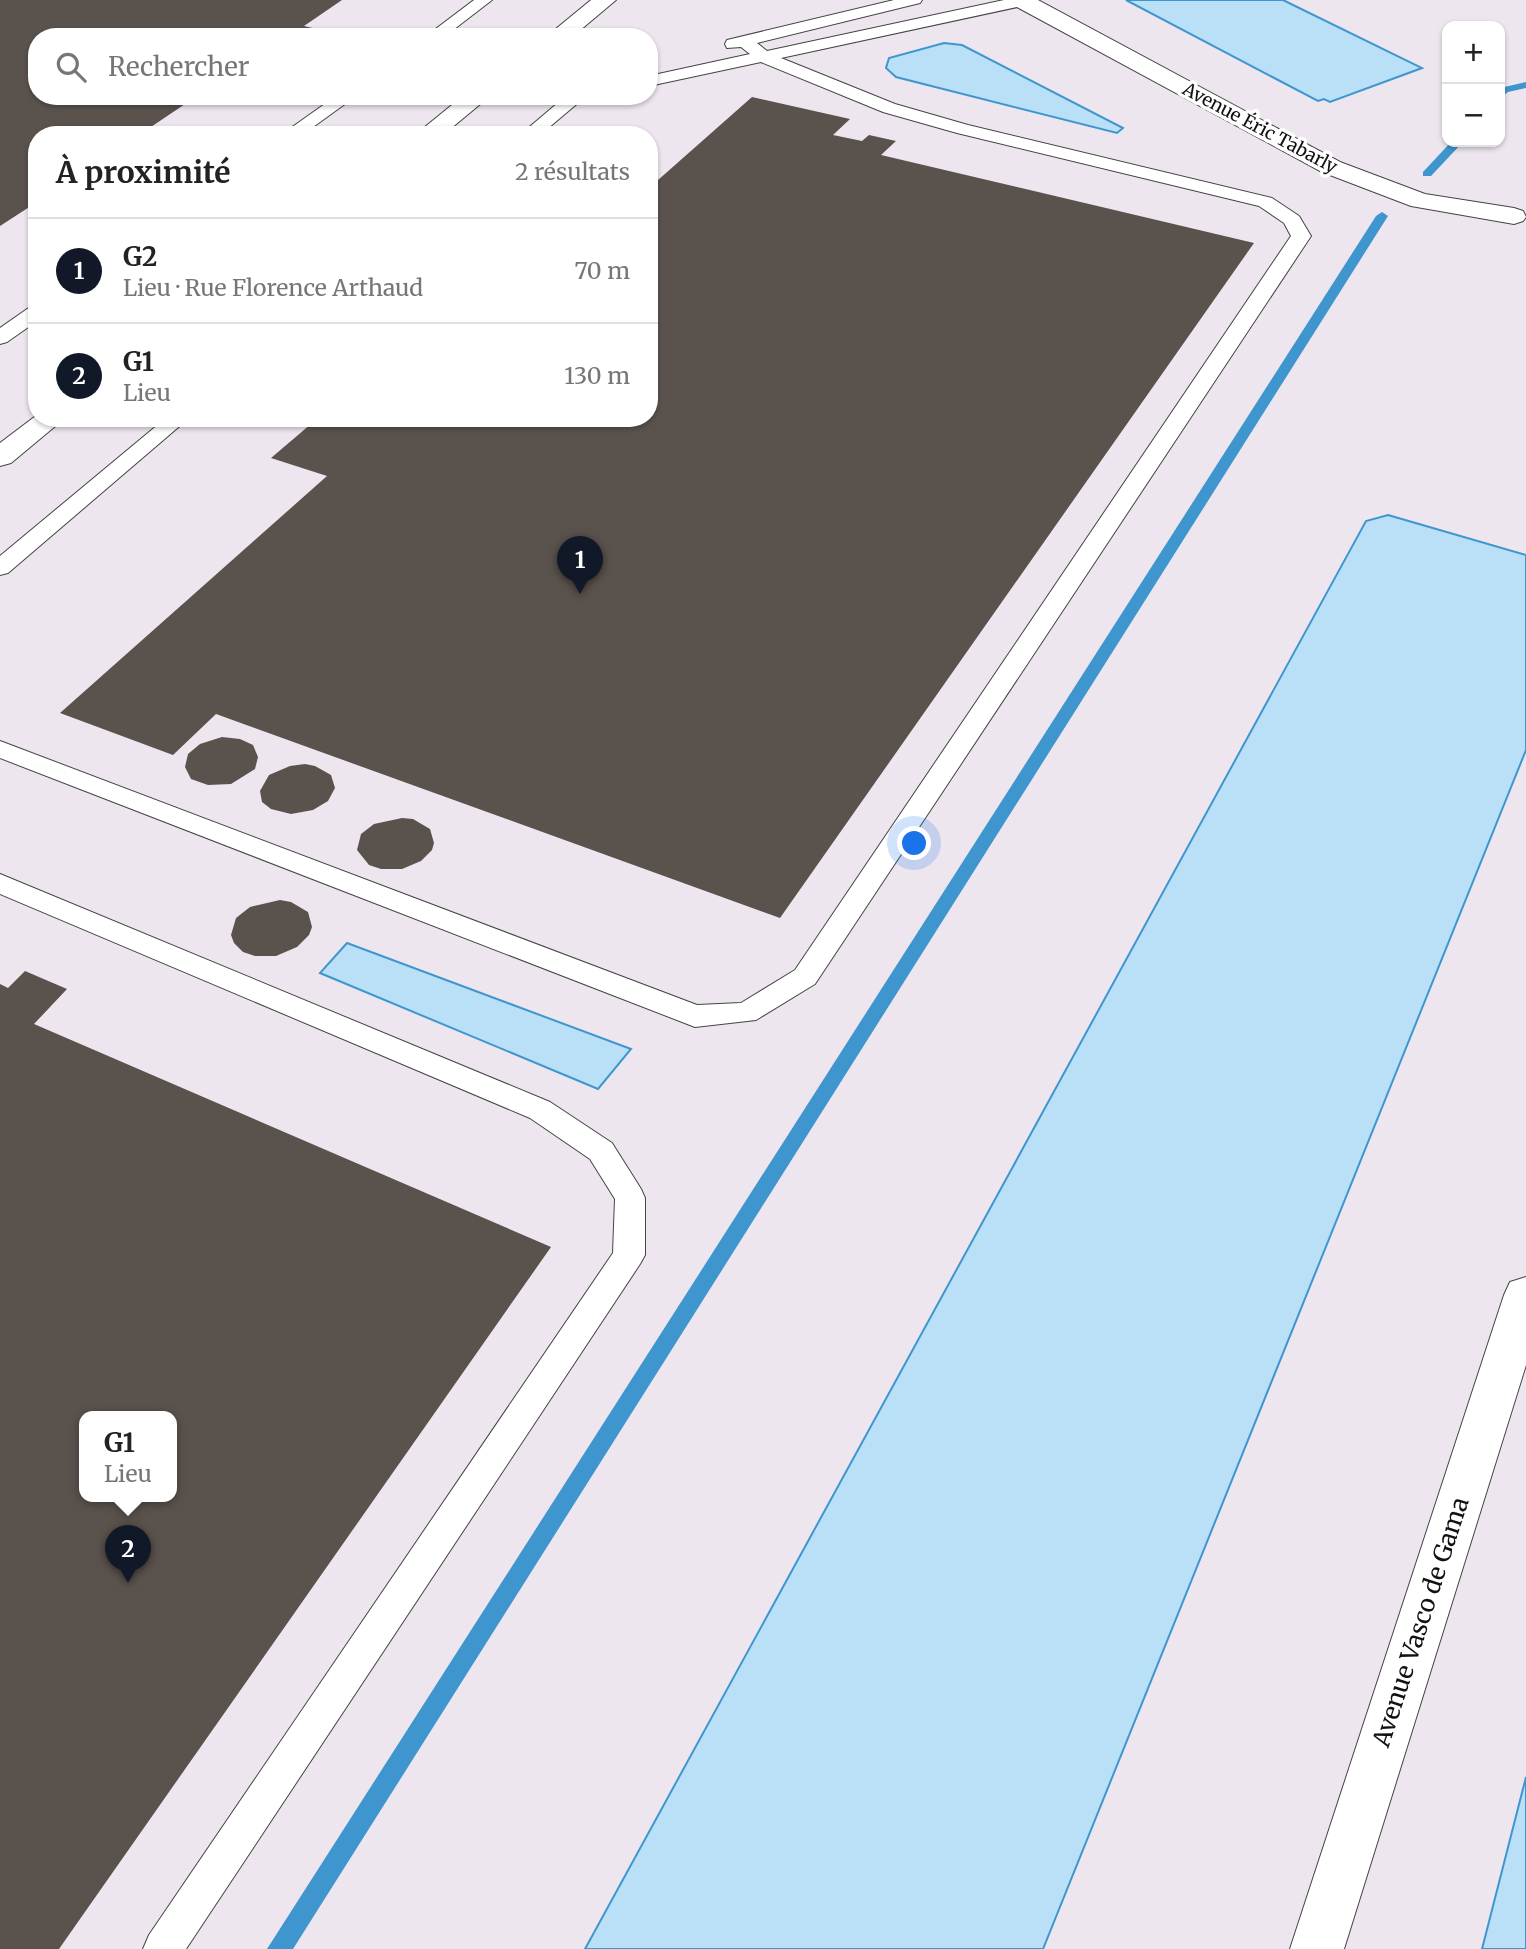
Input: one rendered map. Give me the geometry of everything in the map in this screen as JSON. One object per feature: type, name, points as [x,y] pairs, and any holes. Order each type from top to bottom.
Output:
[{"type":"street","points":[[569,28],[605,0]]},
{"type":"street","name":"Avenue Éric Tabarly","points":[[1021,0],[1331,167],[1420,201],[1522,217]]},
{"type":"street","points":[[439,126],[466,105]]},
{"type":"street","points":[[0,457],[39,427]]},
{"type":"street","name":"Avenue Vasco de Gama","points":[[1317,1949],[1526,1295]]},
{"type":"lane","points":[[445,28],[484,0]]},
{"type":"lane","points":[[658,64],[914,0]]},
{"type":"lane","points":[[658,79],[1021,0]]},
{"type":"lane","points":[[0,749],[695,1016],[746,1013],[805,977],[1301,236],[1292,220],[1265,202],[963,129],[889,108],[764,57],[744,41]]},
{"type":"lane","points":[[303,126],[335,105]]},
{"type":"lane","points":[[541,126],[568,105]]},
{"type":"lane","points":[[0,338],[28,318]]},
{"type":"lane","points":[[0,568],[168,427]]},
{"type":"lane","points":[[0,883],[540,1110],[601,1151],[630,1198],[629,1255],[163,1949]]},
{"type":"shaded area","points":[[0,0],[1526,0],[1526,1949],[0,1949]]},
{"type":"water","points":[[1126,0],[1283,0],[1422,68],[1330,102],[1324,99],[1318,101]]},
{"type":"water","points":[[944,43],[962,45],[1123,128],[1117,133],[896,77],[886,68],[889,58]]},
{"type":"water","points":[[1388,515],[1526,555],[1526,750],[1043,1949],[585,1949],[1366,521]]},
{"type":"water","points":[[347,943],[631,1049],[598,1089],[320,973]]},
{"type":"water","points":[[1526,1777],[1526,1949],[1482,1949]]},
{"type":"building","points":[[0,0],[342,0],[304,26],[312,28],[28,28],[28,105],[184,105],[152,126],[28,126],[28,208],[0,226]]},
{"type":"building","points":[[752,97],[850,119],[833,135],[862,141],[869,135],[896,141],[881,155],[1254,243],[780,918],[216,714],[173,755],[60,713],[327,476],[271,458],[307,427],[658,427],[658,180]]},
{"type":"building","points":[[222,737],[240,739],[253,745],[258,757],[255,769],[231,784],[208,785],[191,779],[185,767],[188,754],[200,744]]},
{"type":"building","points":[[305,764],[331,775],[335,788],[328,801],[313,810],[291,814],[271,809],[262,802],[260,791],[269,775],[290,766]]},
{"type":"building","points":[[402,818],[413,819],[430,829],[434,843],[432,850],[421,861],[402,869],[381,869],[369,865],[357,850],[361,834],[374,824]]},
{"type":"building","points":[[280,900],[291,902],[308,912],[312,927],[309,935],[297,947],[276,956],[255,956],[243,952],[234,943],[231,935],[236,918],[250,907]]},
{"type":"building","points":[[25,971],[67,989],[34,1024],[551,1247],[59,1949],[0,1949],[0,984],[8,988]]},
{"type":"waterway","points":[[1505,90],[1526,85]]},
{"type":"waterway","points":[[1427,174],[1452,147]]},
{"type":"waterway","points":[[279,1949],[1382,216]]},
{"type":"place","name":"G2","points":[[580,594]]},
{"type":"place","name":"G1","points":[[128,1583]]}]
